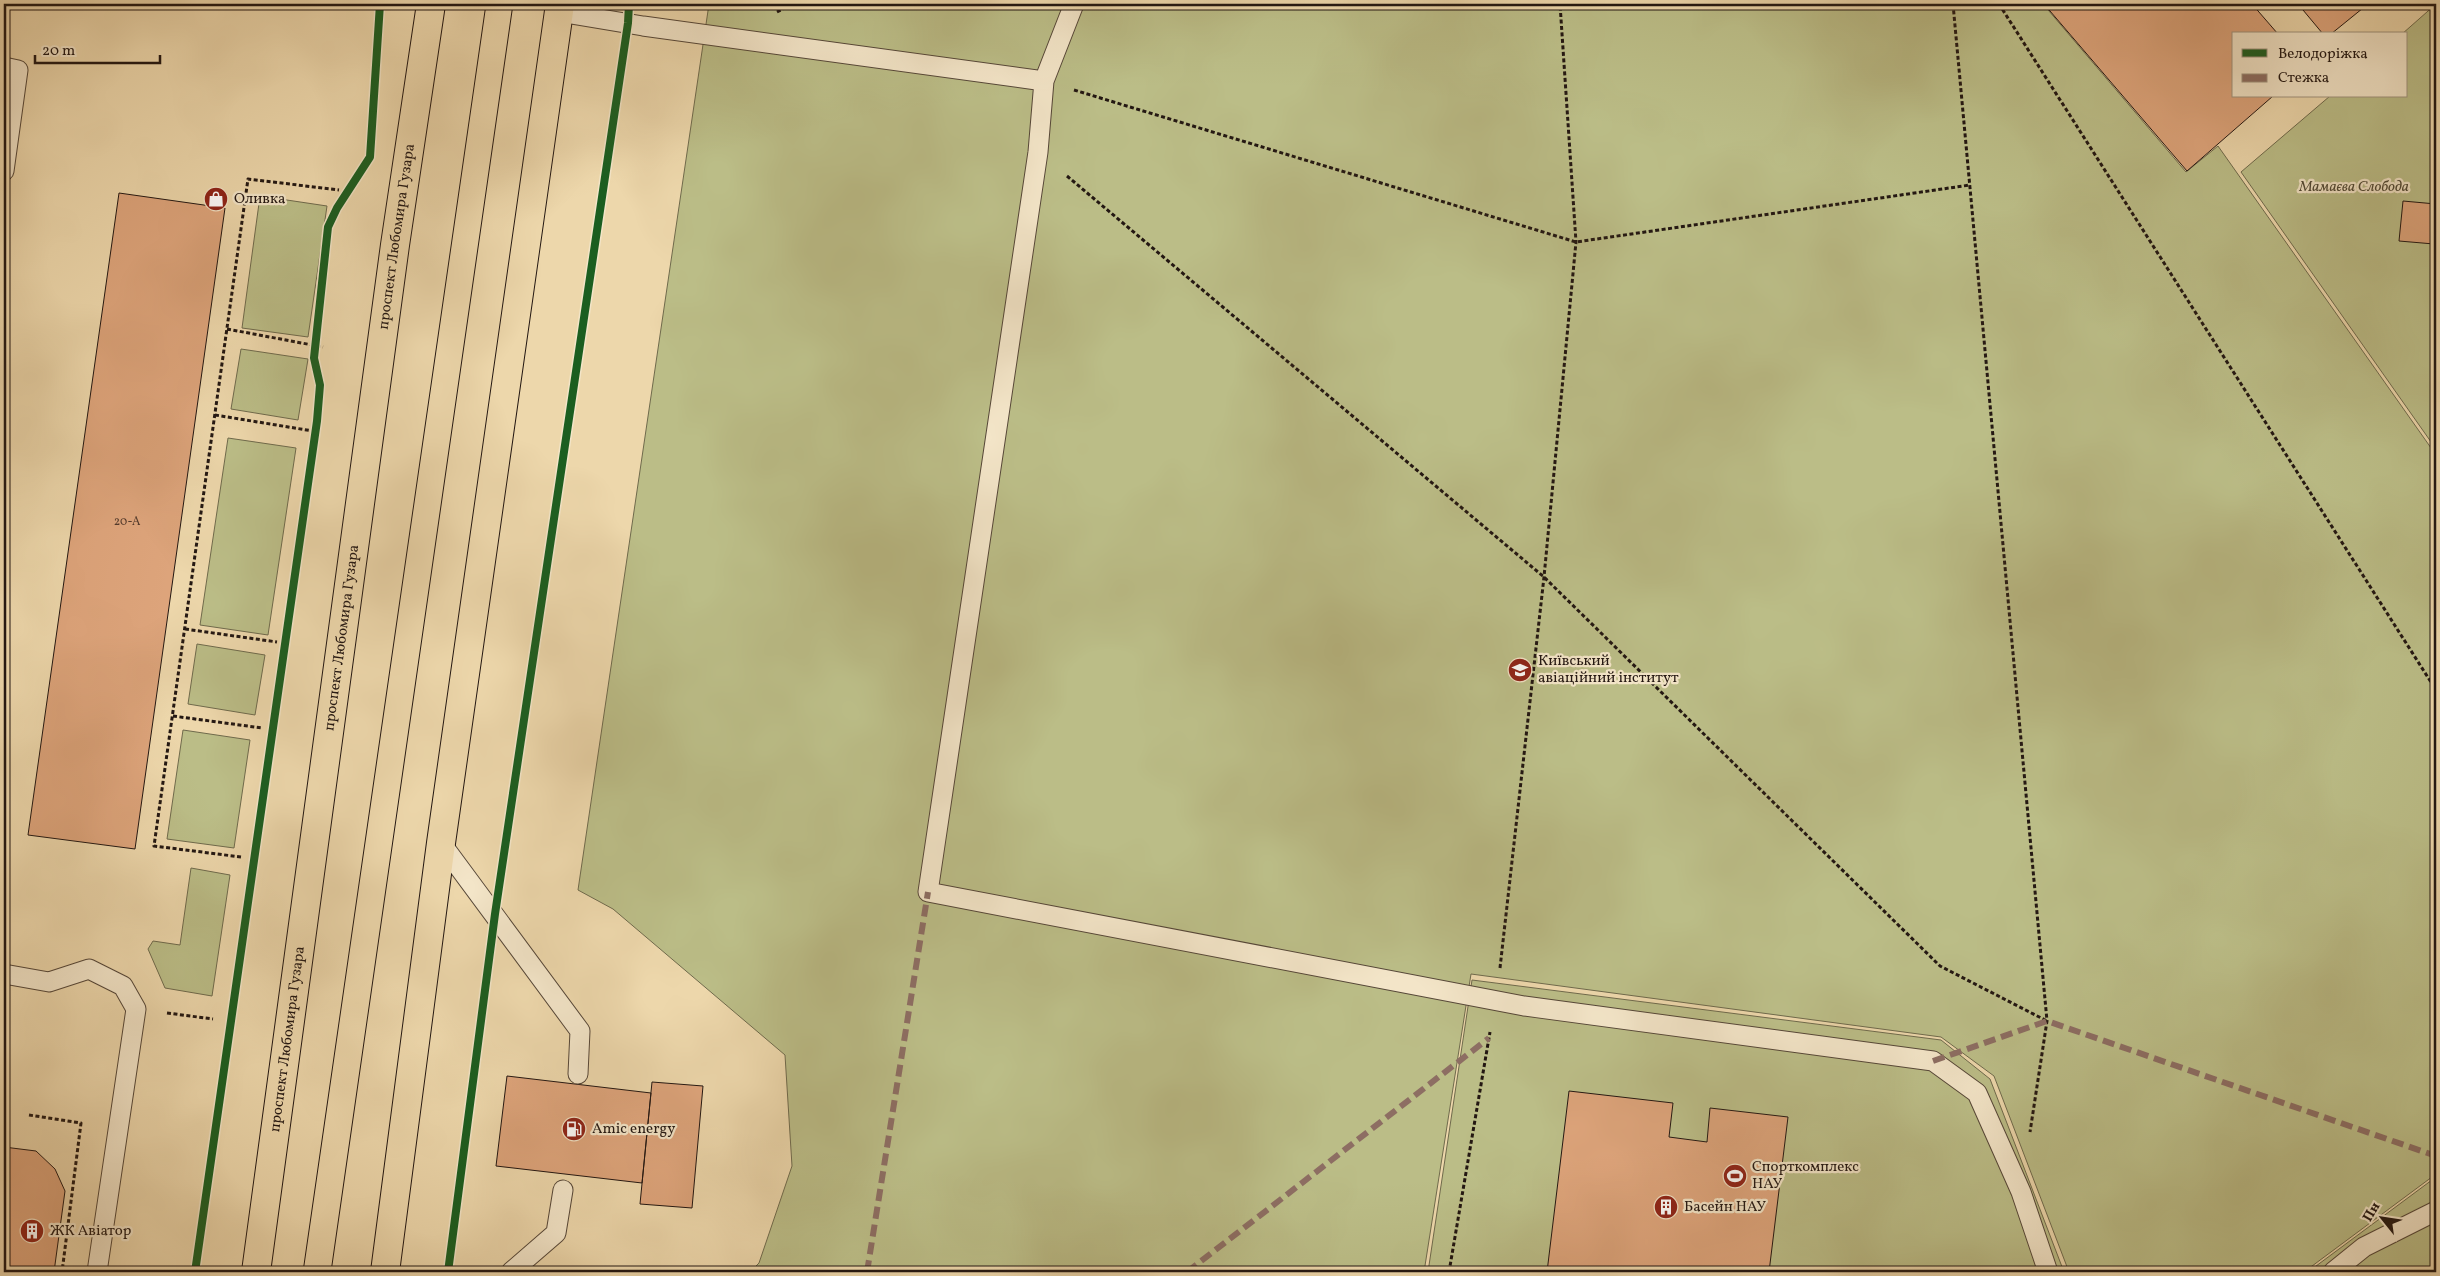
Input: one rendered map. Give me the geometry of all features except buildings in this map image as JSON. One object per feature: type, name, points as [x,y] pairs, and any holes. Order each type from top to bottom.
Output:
[{"type":"main road","name":"проспект Любомира Гузара","points":[[256,1272],[392,265],[431,4]]},
{"type":"main road","points":[[385,1272],[441,843],[560,8]]},
{"type":"lane","points":[[1074,4],[1044,81],[1038,152],[928,892],[1496,1001],[1933,1061],[1977,1093],[2021,1192],[2048,1272]]},
{"type":"lane","points":[[560,8],[643,26],[1044,81]]},
{"type":"lane","points":[[4,67],[18,70],[4,171]]},
{"type":"lane","points":[[441,843],[580,1031],[578,1074]]},
{"type":"lane","points":[[4,974],[50,982],[89,969],[123,986],[136,1009],[97,1272]]},
{"type":"lane","points":[[511,1272],[556,1233],[563,1190]]},
{"type":"lane","points":[[2333,1272],[2364,1247],[2436,1211]]},
{"type":"path","points":[[1449,1272],[1496,1001],[1544,577],[1576,242],[1560,4]]},
{"type":"path","points":[[1953,4],[2047,1021],[2030,1135]]},
{"type":"path","points":[[1998,4],[2436,690]]},
{"type":"path","points":[[1044,81],[1576,242],[1970,185]]},
{"type":"path","points":[[1038,152],[1544,577],[1940,966],[2047,1021]]},
{"type":"path","points":[[241,857],[154,846],[248,178],[342,192],[342,201]]},
{"type":"path","points":[[227,329],[318,348],[316,336]]},
{"type":"path","points":[[215,415],[313,431]]},
{"type":"path","points":[[315,441],[317,421]]},
{"type":"path","points":[[185,629],[277,642]]},
{"type":"path","points":[[285,649],[286,639]]},
{"type":"path","points":[[173,716],[262,728]]},
{"type":"path","points":[[136,1009],[213,1019]]},
{"type":"path","points":[[29,1115],[82,1122],[62,1272]]},
{"type":"green space","name":"Київський авіаційний інститут","points":[[709,4],[2043,4],[2186,172],[2218,146],[2436,455],[2436,1174],[2304,1272],[2069,1272],[1994,1076],[1941,1037],[1471,974],[1424,1272],[750,1272],[759,1263],[792,1166],[785,1055],[613,909],[578,890]]},
{"type":"green space","name":"Мамаєва Слобода","points":[[2436,4],[2436,449],[2241,172],[2328,98],[2408,98],[2408,32],[2404,32]]},
{"type":"green space","points":[[260,196],[327,206],[308,337],[242,328]]},
{"type":"green space","points":[[241,349],[308,359],[298,420],[231,409]]},
{"type":"green space","points":[[228,438],[296,448],[268,635],[200,625]]},
{"type":"green space","points":[[197,644],[265,655],[255,715],[188,704]]},
{"type":"green space","points":[[183,730],[250,740],[234,848],[167,839]]},
{"type":"green space","points":[[191,868],[230,875],[212,996],[165,988],[148,949],[153,941],[180,945]]},
{"type":"green space","name":"Спорткомплекс НАУ","points":[[1472,980],[1941,1040],[1990,1079],[2064,1272],[1428,1272]]},
{"type":"green space","points":[[2436,1177],[2436,1272],[2308,1272]]},
{"type":"tram line","points":[[303,1272],[486,4]]},
{"type":"tram line","points":[[331,1272],[513,4]]},
{"type":"marked path","points":[[867,1272],[928,892]]},
{"type":"marked path","points":[[1933,1061],[2047,1021],[2436,1156]]},
{"type":"marked path","points":[[1187,1272],[1489,1038]]},
{"type":"cycle path","points":[[195,1272],[317,421],[320,385],[314,358],[328,227],[337,208],[370,157],[380,4]]},
{"type":"cycle path","points":[[448,1272],[495,914],[628,23],[629,4]]},
{"type":"place","name":"Оливка","points":[[216,199]]},
{"type":"place","name":"Київський авіаційний інститут","points":[[1520,670]]},
{"type":"place","name":"Amic energy","points":[[574,1129]]},
{"type":"place","name":"Спорткомплекс НАУ","points":[[1735,1176]]},
{"type":"place","name":"Басейн НАУ","points":[[1666,1207]]},
{"type":"place","name":"ЖК Авіатор","points":[[32,1231]]}]
